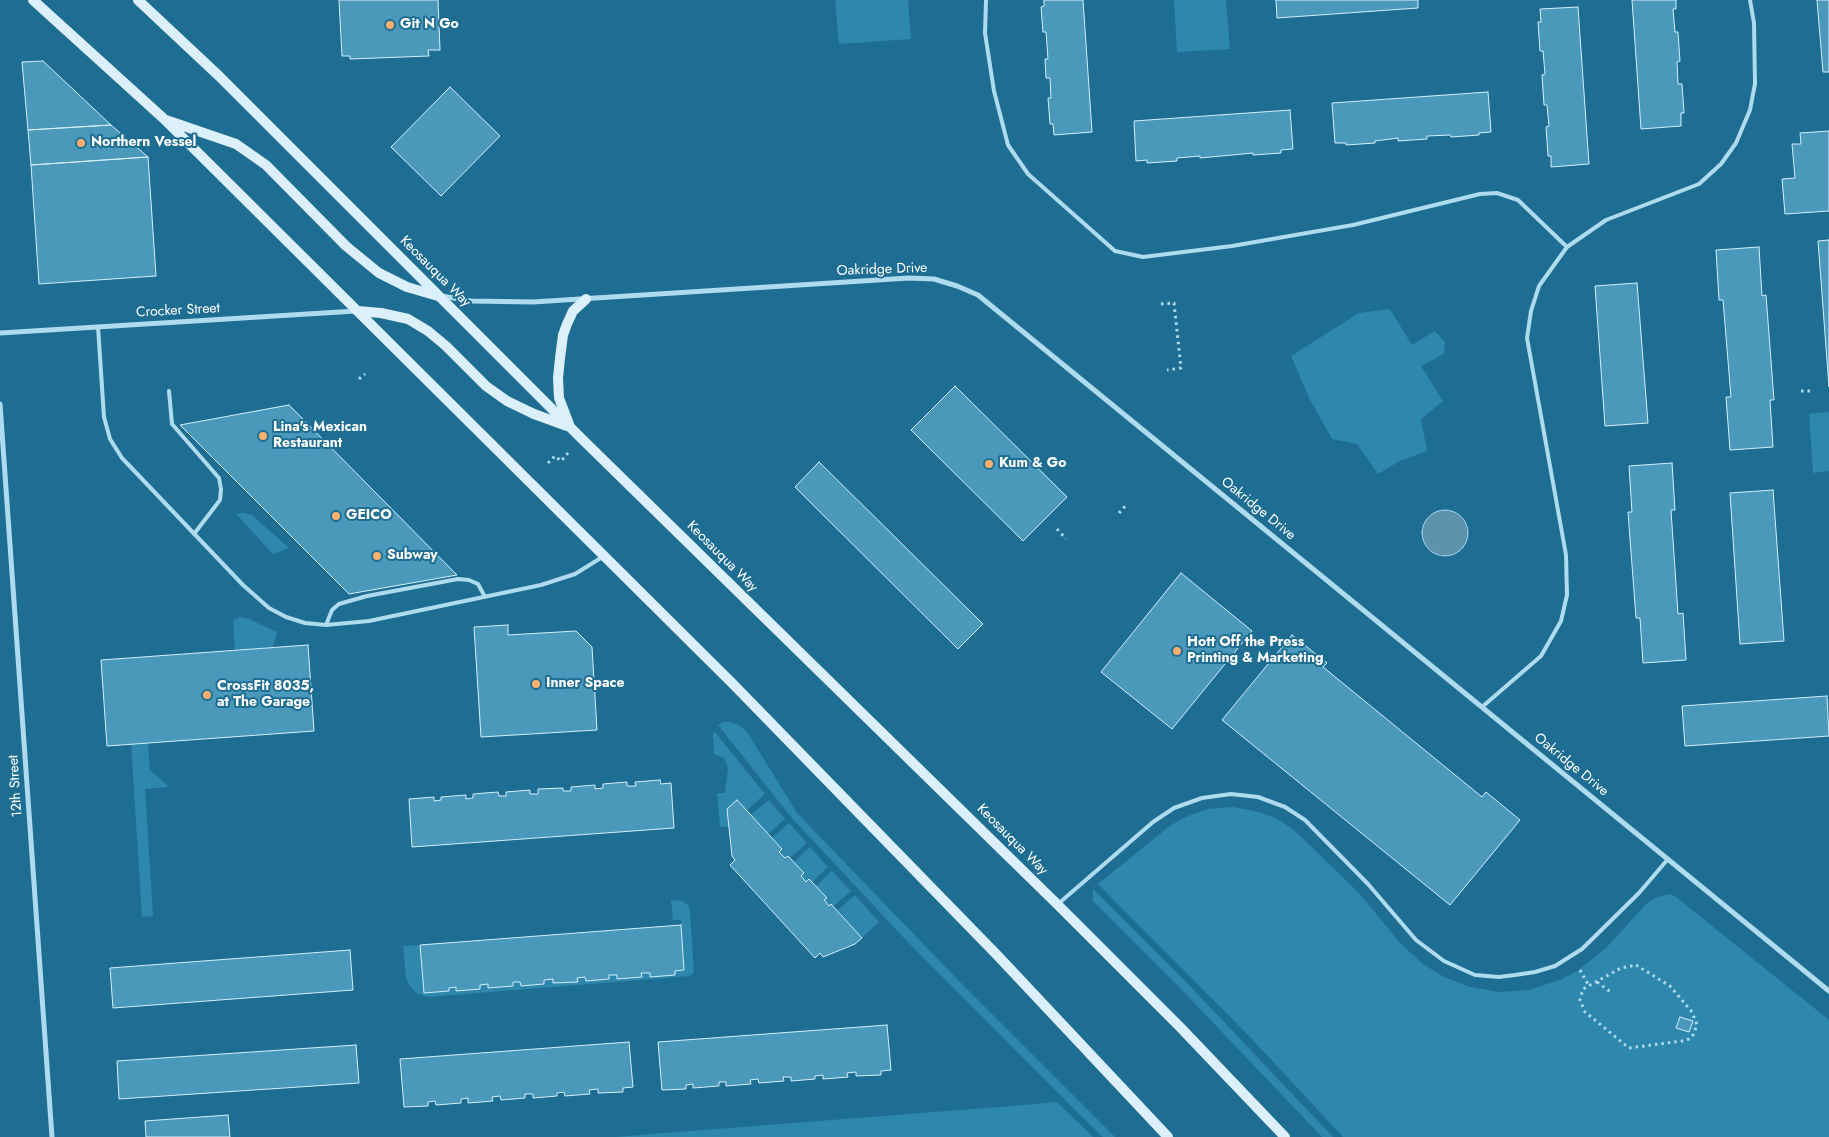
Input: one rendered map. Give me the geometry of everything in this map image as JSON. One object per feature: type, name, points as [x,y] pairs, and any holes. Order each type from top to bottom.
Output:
[{"type":"main road","points":[[33,0],[163,118],[734,684],[998,956],[1168,1137]]},
{"type":"main road","name":"Keosauqua Way","points":[[138,0],[220,76],[570,427],[1058,905],[1180,1027],[1285,1137]]},
{"type":"main road","points":[[163,118],[236,144],[266,165],[346,246],[378,273],[407,287],[439,296]]},
{"type":"main road","points":[[570,427],[559,398],[560,358],[563,335],[567,324],[573,311],[586,299]]},
{"type":"main road","points":[[358,311],[381,313],[408,319],[428,331],[446,346],[486,386],[507,402],[570,427]]},
{"type":"street","name":"Oakridge Drive","points":[[439,296],[471,301],[502,302],[586,299],[909,278],[934,279],[978,295],[1829,991]]},
{"type":"street","name":"Crocker Street","points":[[0,333],[358,311]]},
{"type":"street","name":"12th Street","points":[[0,404],[52,1137]]},
{"type":"lane","points":[[986,0],[985,33],[994,91],[1008,144],[1028,174],[1115,251],[1143,257],[1232,246],[1353,225],[1480,194],[1498,193],[1518,200],[1567,247]]},
{"type":"lane","points":[[1482,707],[1542,656],[1561,621],[1567,595],[1566,555],[1527,338],[1530,311],[1539,286],[1567,247],[1606,220],[1699,184],[1720,164],[1736,143],[1750,110],[1755,84],[1754,23],[1750,0]]},
{"type":"lane","points":[[98,327],[104,417],[110,439],[122,458],[243,585],[270,608],[286,617],[326,625],[369,621],[558,581],[575,574],[604,556]]},
{"type":"lane","points":[[169,390],[172,424],[219,478],[221,488],[220,500],[194,534]]},
{"type":"lane","points":[[326,625],[332,610],[339,604],[367,596],[458,579],[469,580],[478,584],[485,597]]},
{"type":"lane","points":[[1058,905],[1153,822],[1174,808],[1202,798],[1231,794],[1258,797],[1286,807],[1305,820],[1368,884],[1416,940],[1444,961],[1475,975],[1515,976],[1555,966],[1582,949],[1639,892],[1668,859]]},
{"type":"path","points":[[1161,304],[1174,303],[1181,368],[1167,370]]},
{"type":"path","points":[[359,379],[365,374]]},
{"type":"path","points":[[1801,392],[1810,391]]},
{"type":"path","points":[[548,463],[555,456],[561,461],[569,452]]},
{"type":"path","points":[[1119,513],[1127,504]]},
{"type":"path","points":[[1056,529],[1066,539]]},
{"type":"path","points":[[1636,965],[1646,970],[1670,986],[1692,1012],[1697,1025],[1693,1035],[1682,1041],[1629,1048],[1585,1012],[1582,1006],[1580,1000],[1583,989],[1597,982],[1627,966],[1636,965]]},
{"type":"path","points":[[1597,982],[1612,994]]},
{"type":"shaded area","points":[[835,0],[908,0],[911,39],[839,44]]},
{"type":"shaded area","points":[[1174,0],[1226,0],[1230,49],[1177,52]]},
{"type":"shaded area","points":[[1390,309],[1412,345],[1435,331],[1445,342],[1444,354],[1421,366],[1443,401],[1421,419],[1427,451],[1400,461],[1378,474],[1357,444],[1332,439],[1310,400],[1291,356],[1359,313]]},
{"type":"shaded area","points":[[1829,412],[1829,471],[1813,473],[1809,414]]},
{"type":"shaded area","points":[[1445,510],[1458,514],[1464,520],[1468,533],[1464,546],[1458,552],[1445,556],[1432,552],[1426,546],[1422,533],[1426,520],[1432,514]]},
{"type":"shaded area","points":[[245,513],[252,515],[289,548],[273,554],[236,514]]},
{"type":"shaded area","points":[[240,617],[249,619],[277,632],[273,647],[235,650],[233,623],[235,619]]},
{"type":"shaded area","points":[[723,722],[730,722],[742,727],[749,735],[797,813],[958,980],[1115,1137],[1103,1137],[903,937],[791,817],[718,725]]},
{"type":"shaded area","points":[[714,731],[765,794],[729,826],[720,827],[717,793],[725,793],[728,768],[724,758],[714,754]]},
{"type":"shaded area","points":[[148,743],[150,770],[169,787],[145,789],[153,916],[142,917],[131,744]]},
{"type":"shaded area","points":[[769,800],[785,819],[768,834],[750,815]]},
{"type":"shaded area","points":[[1232,807],[1255,811],[1276,818],[1294,830],[1359,893],[1401,944],[1423,964],[1444,977],[1470,987],[1499,992],[1529,990],[1562,979],[1577,971],[1606,948],[1646,904],[1657,897],[1670,894],[1676,897],[1829,1020],[1829,1137],[1343,1137],[1251,1038],[1098,884],[1171,825],[1188,816],[1208,809]]},
{"type":"shaded area","points":[[789,823],[807,843],[790,858],[785,858],[779,852],[782,849],[772,838]]},
{"type":"shaded area","points":[[810,847],[828,867],[812,882],[809,879],[806,882],[801,876],[804,873],[794,862]]},
{"type":"shaded area","points":[[832,871],[851,891],[834,906],[831,904],[829,906],[824,900],[827,898],[816,886]]},
{"type":"shaded area","points":[[1093,889],[1188,984],[1333,1137],[1322,1137],[1182,990],[1093,901]]},
{"type":"shaded area","points":[[855,895],[879,922],[862,938],[838,910]]},
{"type":"shaded area","points":[[671,900],[682,901],[688,905],[690,912],[694,972],[690,976],[428,997],[416,993],[406,978],[403,946],[420,945],[424,993],[449,991],[449,988],[456,987],[456,991],[480,989],[480,985],[488,984],[488,988],[512,986],[513,982],[520,982],[521,986],[544,984],[544,980],[553,979],[553,983],[577,982],[577,978],[585,977],[586,981],[609,980],[609,975],[617,975],[617,979],[641,977],[641,973],[650,973],[650,976],[675,975],[675,971],[684,970],[681,920],[673,920]]},
{"type":"shaded area","points":[[1057,1102],[1093,1137],[615,1137],[1023,1105]]},
{"type":"building","name":"Git N Go","points":[[339,0],[438,0],[440,50],[428,50],[429,56],[350,59],[350,56],[342,56]]},
{"type":"building","points":[[1044,0],[1083,0],[1092,132],[1054,135],[1053,124],[1050,124],[1048,98],[1051,98],[1050,78],[1046,78],[1045,59],[1048,59],[1046,32],[1043,32],[1041,7],[1044,6]]},
{"type":"building","points":[[1276,0],[1418,0],[1418,8],[1277,18]]},
{"type":"building","points":[[1632,0],[1676,0],[1676,9],[1673,9],[1675,32],[1678,32],[1680,61],[1677,62],[1678,84],[1682,84],[1684,113],[1681,113],[1681,126],[1641,129]]},
{"type":"building","points":[[1817,0],[1829,0],[1829,72],[1823,72]]},
{"type":"building","points":[[1578,7],[1589,164],[1551,167],[1551,156],[1548,156],[1546,127],[1549,126],[1547,105],[1544,105],[1542,75],[1545,74],[1543,51],[1540,51],[1538,22],[1541,22],[1540,9]]},
{"type":"building","points":[[43,61],[111,125],[28,130],[22,62]]},
{"type":"building","points":[[450,87],[500,136],[441,196],[391,147]]},
{"type":"building","points":[[1488,92],[1491,132],[1451,137],[1450,135],[1427,136],[1427,139],[1398,141],[1398,138],[1375,141],[1375,143],[1346,145],[1346,143],[1335,143],[1332,103]]},
{"type":"building","points":[[1290,110],[1293,149],[1281,150],[1281,153],[1253,155],[1253,153],[1200,158],[1200,156],[1177,158],[1177,161],[1147,163],[1147,160],[1136,161],[1134,121]]},
{"type":"building","name":"Northern Vessel","points":[[111,125],[148,157],[31,165],[28,130]]},
{"type":"building","points":[[1829,131],[1829,211],[1785,214],[1782,179],[1795,178],[1792,144],[1801,144],[1800,133]]},
{"type":"building","points":[[148,157],[156,276],[39,284],[31,165]]},
{"type":"building","points":[[1829,240],[1829,387],[1818,241]]},
{"type":"building","points":[[1759,247],[1762,296],[1766,295],[1774,400],[1770,400],[1773,447],[1730,450],[1726,397],[1731,397],[1723,300],[1719,300],[1716,250]]},
{"type":"building","points":[[1637,283],[1648,423],[1605,426],[1595,286]]},
{"type":"building","name":"Kum & Go","points":[[955,386],[1067,497],[1023,541],[911,430]]},
{"type":"building","points":[[289,405],[457,575],[349,594],[180,425]]},
{"type":"building","points":[[819,462],[983,624],[958,649],[795,487]]},
{"type":"building","points":[[1672,463],[1675,510],[1671,510],[1678,614],[1683,613],[1686,660],[1643,663],[1640,618],[1636,618],[1628,512],[1632,512],[1629,466]]},
{"type":"building","points":[[1773,490],[1784,641],[1740,644],[1730,493]]},
{"type":"building","name":"Hott Off the Press Printing & Marketing","points":[[1181,573],[1252,631],[1172,729],[1101,672]]},
{"type":"building","name":"Inner Space","points":[[508,625],[508,635],[576,631],[592,647],[597,730],[481,737],[474,627]]},
{"type":"building","points":[[1292,635],[1327,663],[1323,667],[1482,797],[1486,792],[1520,820],[1450,905],[1222,720]]},
{"type":"building","name":"CrossFit 8035, at The Garage","points":[[308,645],[314,731],[107,746],[101,660]]},
{"type":"building","points":[[1827,696],[1829,736],[1685,746],[1682,706]]},
{"type":"building","points":[[660,780],[661,784],[671,783],[674,828],[412,847],[409,799],[434,797],[434,801],[441,800],[441,797],[466,795],[466,799],[473,798],[473,794],[498,792],[499,796],[506,796],[506,792],[530,790],[530,794],[538,794],[538,789],[563,788],[563,791],[571,791],[571,787],[595,785],[595,789],[603,788],[603,784],[627,782],[627,786],[636,786],[635,782]]},
{"type":"building","points":[[737,800],[782,849],[779,852],[785,858],[788,856],[804,873],[801,876],[806,882],[809,879],[812,882],[827,898],[824,900],[829,906],[831,904],[862,938],[855,944],[823,957],[820,953],[815,958],[730,865],[735,860],[732,856],[727,809]]},
{"type":"building","points":[[681,925],[684,970],[675,971],[675,975],[650,977],[650,973],[641,973],[642,977],[617,979],[617,975],[609,975],[609,979],[586,981],[585,977],[577,978],[578,982],[553,983],[553,979],[544,980],[544,984],[521,986],[520,982],[513,982],[513,986],[488,988],[488,984],[480,985],[480,989],[456,991],[456,987],[449,988],[449,991],[424,993],[420,945]]},
{"type":"building","points":[[350,950],[353,990],[113,1008],[110,968]]},
{"type":"building","points":[[1680,1017],[1693,1021],[1689,1032],[1676,1028]]},
{"type":"building","points":[[887,1025],[891,1070],[881,1071],[881,1075],[856,1076],[856,1072],[847,1073],[848,1077],[823,1079],[823,1075],[815,1076],[815,1079],[791,1081],[791,1077],[783,1077],[784,1081],[759,1083],[758,1079],[750,1080],[751,1084],[726,1086],[726,1082],[719,1082],[719,1086],[693,1088],[693,1084],[686,1085],[686,1089],[662,1090],[658,1042]]},
{"type":"building","points":[[629,1042],[633,1087],[623,1088],[623,1092],[598,1093],[598,1089],[589,1090],[590,1094],[565,1096],[564,1092],[557,1093],[557,1096],[533,1098],[533,1094],[525,1094],[525,1098],[501,1100],[500,1096],[492,1097],[493,1101],[468,1103],[468,1098],[461,1099],[461,1103],[436,1105],[435,1101],[428,1102],[428,1106],[404,1107],[400,1059]]},
{"type":"building","points":[[356,1045],[359,1083],[119,1099],[117,1061]]},
{"type":"building","points":[[228,1115],[230,1137],[146,1137],[145,1121]]},
{"type":"place","name":"Git N Go","points":[[390,25]]},
{"type":"place","name":"Northern Vessel","points":[[81,143]]},
{"type":"place","name":"Lina's Mexican Restaurant","points":[[263,436]]},
{"type":"place","name":"Kum & Go","points":[[989,464]]},
{"type":"place","name":"GEICO","points":[[336,516]]},
{"type":"place","name":"Subway","points":[[377,556]]},
{"type":"place","name":"Hott Off the Press Printing & Marketing","points":[[1177,651]]},
{"type":"place","name":"Inner Space","points":[[536,684]]},
{"type":"place","name":"CrossFit 8035, at The Garage","points":[[207,695]]}]
